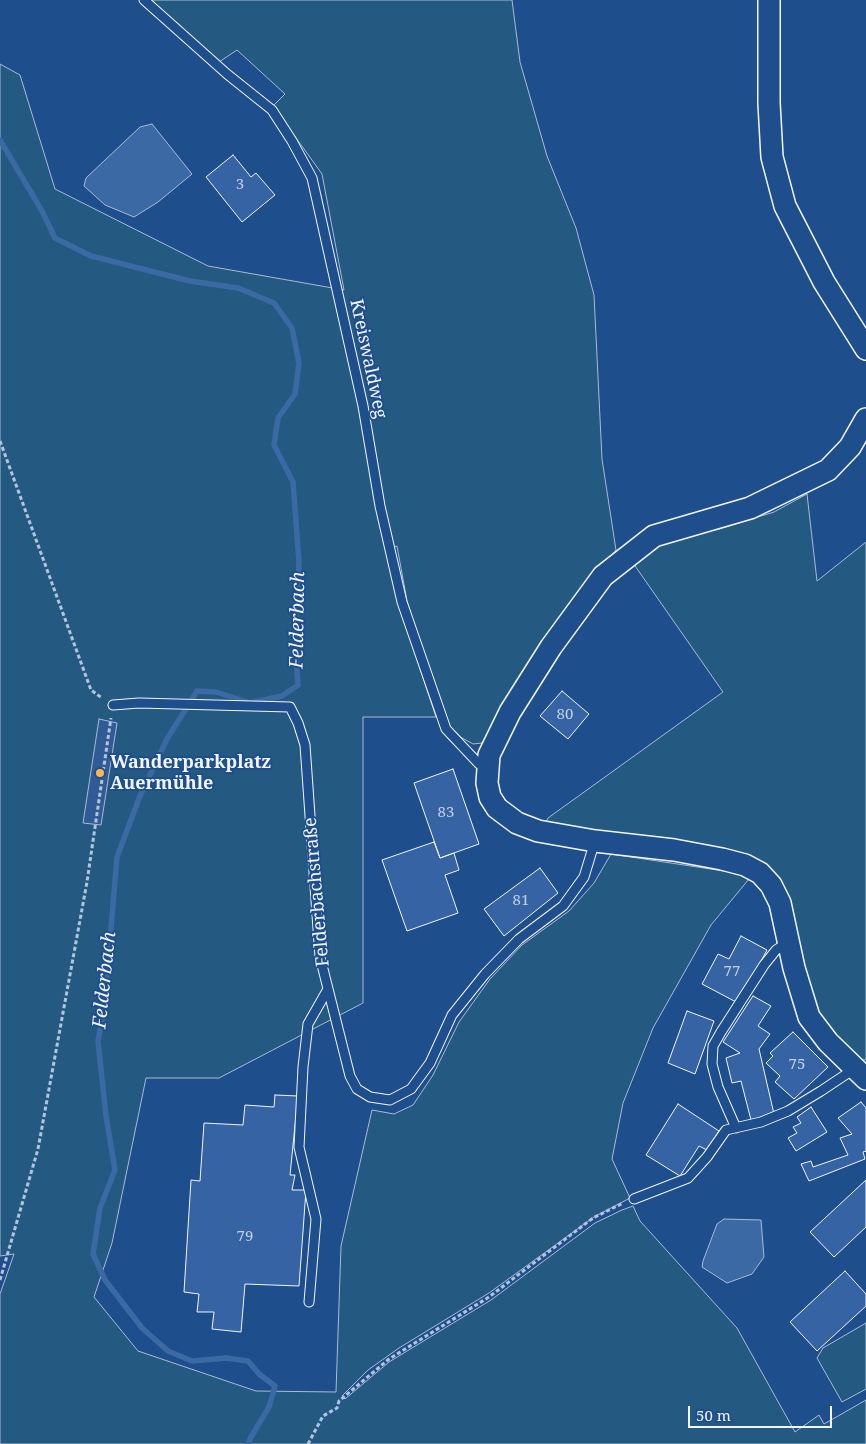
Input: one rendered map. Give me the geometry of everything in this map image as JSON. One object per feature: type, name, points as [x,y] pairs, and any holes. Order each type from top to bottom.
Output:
[{"type":"street","points":[[769,0],[771,148],[778,181],[785,206],[824,282],[866,350]]},
{"type":"street","points":[[860,1074],[828,1042],[809,1018],[788,942],[780,903],[772,884],[760,873],[745,865],[722,858],[674,850],[596,841],[538,831],[517,824],[497,808],[490,797],[487,783],[487,766],[489,756],[510,712],[551,647],[603,576],[654,536],[750,508],[828,470],[850,447],[866,419]]},
{"type":"lane","name":"Kreiswaldweg","points":[[144,0],[227,74],[272,110],[292,141],[312,178],[363,406],[380,506],[402,602],[446,729],[479,764],[487,766]]},
{"type":"lane","name":"Felderbachstraße","points":[[113,705],[139,703],[290,707],[298,723],[305,746],[320,956],[348,1068],[357,1088],[370,1097],[390,1100],[411,1089],[430,1063],[452,1015],[485,974],[519,939],[563,906],[584,877],[596,841]]},
{"type":"lane","points":[[736,1128],[718,1087],[712,1064],[714,1046],[764,965],[776,950],[788,942]]},
{"type":"lane","points":[[309,1302],[316,1219],[299,1147],[308,1024],[328,989]]},
{"type":"lane","points":[[634,1199],[688,1178],[707,1157],[726,1130],[761,1122],[788,1111],[821,1091],[860,1074]]},
{"type":"path","points":[[0,440],[90,690],[113,705],[87,882],[38,1148],[0,1280]]},
{"type":"path","points":[[308,1444],[323,1416],[336,1408],[339,1401],[389,1358],[505,1286],[538,1258],[593,1218],[634,1199]]},
{"type":"shaded area","points":[[149,0],[512,0],[520,62],[547,156],[576,228],[594,295],[602,459],[616,550],[550,631],[482,743],[473,744],[446,729],[407,601],[397,546],[389,549],[398,603],[436,717],[363,717],[363,1003],[219,1078],[146,1078],[112,1243],[94,1297],[138,1351],[256,1391],[336,1392],[341,1246],[372,1110],[394,1114],[413,1105],[433,1075],[459,1022],[490,979],[522,945],[569,911],[594,883],[611,854],[737,873],[749,879],[711,925],[653,1028],[623,1103],[612,1159],[630,1198],[594,1217],[489,1293],[399,1348],[368,1370],[342,1396],[345,1399],[389,1362],[491,1300],[595,1223],[633,1206],[640,1221],[737,1328],[795,1432],[819,1415],[824,1424],[866,1400],[866,1444],[0,1444],[0,1294],[14,1254],[0,1256],[0,64],[20,75],[55,189],[208,266],[344,290],[322,174],[273,106],[285,94],[237,50],[219,62]]},
{"type":"shaded area","points":[[152,124],[192,174],[158,202],[134,217],[105,205],[84,186],[86,178],[140,127]]},
{"type":"shaded area","points":[[807,494],[817,581],[866,542],[866,1060],[855,1059],[814,1017],[767,870],[543,828],[548,818],[723,692],[633,563],[667,540],[719,529],[774,512]]},
{"type":"shaded area","name":"Wanderparkplatz Auermühle","points":[[99,719],[117,723],[101,825],[83,823]]},
{"type":"shaded area","points":[[724,1219],[761,1220],[764,1257],[752,1274],[727,1283],[702,1267],[717,1224]]},
{"type":"shaded area","points":[[866,1323],[866,1389],[842,1402],[817,1358],[823,1348]]},
{"type":"building","points":[[233,155],[251,177],[256,173],[275,195],[242,222],[206,177]]},
{"type":"building","points":[[562,691],[589,714],[568,739],[540,716]]},
{"type":"building","points":[[453,769],[479,844],[440,858],[414,783]]},
{"type":"building","points":[[434,842],[440,858],[454,853],[459,870],[445,875],[458,913],[407,931],[382,860]]},
{"type":"building","points":[[540,868],[558,893],[504,936],[484,909]]},
{"type":"building","points":[[741,936],[767,950],[738,1003],[702,984],[718,954],[729,959]]},
{"type":"building","points":[[753,996],[771,1006],[758,1026],[770,1034],[759,1049],[774,1114],[751,1120],[741,1081],[732,1083],[726,1058],[740,1053],[723,1042]]},
{"type":"building","points":[[687,1011],[714,1021],[695,1074],[668,1063]]},
{"type":"building","points":[[793,1032],[828,1067],[794,1099],[775,1082],[780,1076],[766,1063],[773,1056],[770,1053]]},
{"type":"building","points":[[275,1095],[298,1096],[290,1175],[295,1175],[292,1190],[306,1190],[299,1286],[245,1284],[241,1332],[212,1329],[214,1312],[197,1312],[199,1294],[184,1292],[191,1180],[200,1181],[204,1123],[243,1125],[245,1105],[274,1107]]},
{"type":"building","points":[[861,1102],[866,1108],[866,1151],[863,1152],[865,1159],[809,1181],[801,1164],[811,1161],[813,1167],[848,1155],[840,1138],[852,1134],[838,1118]]},
{"type":"building","points":[[678,1104],[719,1131],[707,1150],[699,1146],[680,1176],[646,1155]]},
{"type":"building","points":[[811,1107],[827,1132],[796,1151],[788,1138],[797,1133],[793,1127],[801,1123],[797,1117]]},
{"type":"building","points":[[866,1180],[866,1227],[834,1257],[810,1232]]},
{"type":"building","points":[[845,1271],[866,1294],[866,1306],[817,1351],[790,1322]]},
{"type":"waterway","name":"Felderbach","points":[[0,140],[42,211],[55,238],[91,256],[190,281],[238,288],[274,303],[292,328],[299,363],[295,394],[278,418],[274,445],[293,482],[299,562],[295,638],[298,685],[282,696],[250,703],[216,692],[197,691],[167,739],[140,796],[117,857],[104,1011],[98,1041],[106,1116],[115,1170],[100,1208],[93,1254],[105,1280],[142,1328],[168,1351],[192,1361],[226,1358],[248,1361],[259,1374],[275,1386],[269,1407],[248,1444]]},
{"type":"place","name":"Wanderparkplatz Auermühle","points":[[100,773]]}]
